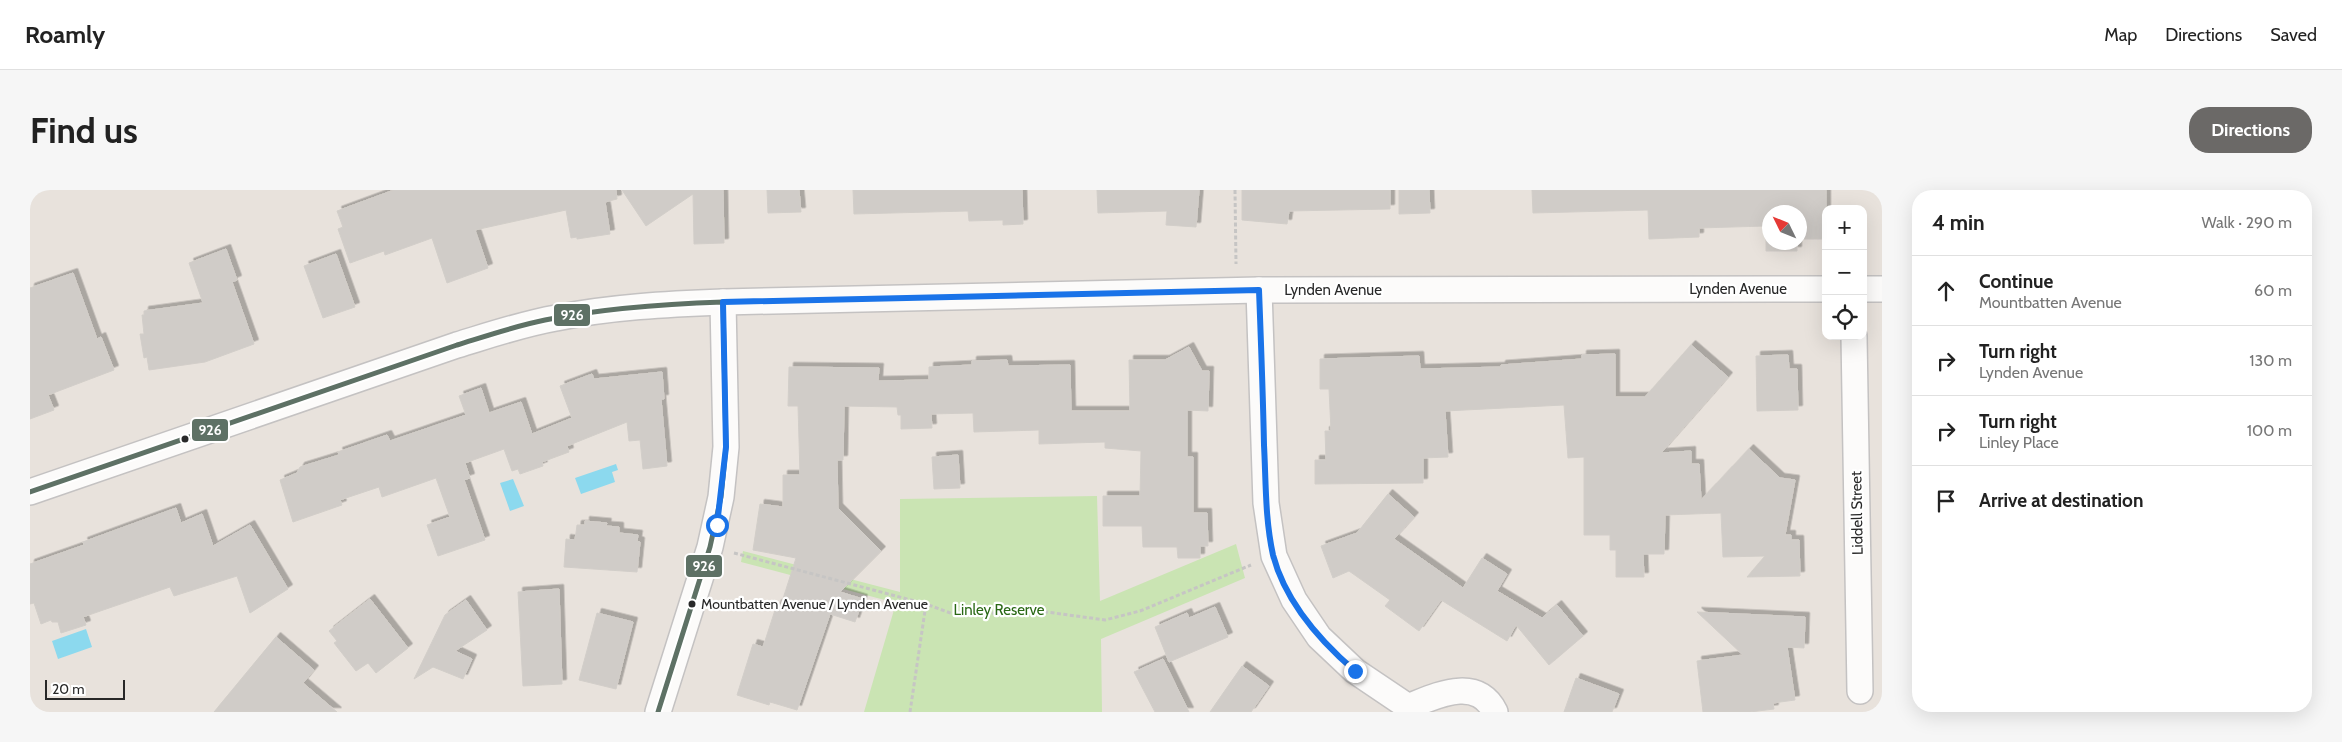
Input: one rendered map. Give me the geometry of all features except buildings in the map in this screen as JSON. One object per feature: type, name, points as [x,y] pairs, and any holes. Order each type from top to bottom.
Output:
[{"type":"street","name":"Lynden Avenue","points":[[30,492],[457,344],[515,327],[600,310],[665,304],[723,302],[1259,290],[1822,289]]},
{"type":"street","points":[[1867,289],[1882,289]]},
{"type":"street","points":[[1259,290],[1266,504],[1274,556],[1294,600],[1319,637],[1355,671],[1413,709],[1448,692],[1460,691],[1472,692],[1482,696],[1494,712]]},
{"type":"street","points":[[658,712],[710,547],[722,497],[726,447],[723,302]]},
{"type":"street","name":"Liddell Street","points":[[1854,340],[1860,691]]},
{"type":"path","points":[[1235,190],[1237,273]]},
{"type":"path","points":[[728,551],[926,604],[953,614],[1046,612],[1105,620],[1140,611],[1256,563]]},
{"type":"path","points":[[910,712],[926,604]]},
{"type":"green space","name":"Linley Reserve","points":[[1097,496],[1100,601],[1236,544],[1245,578],[1101,639],[1102,712],[864,712],[896,603],[741,562],[743,551],[900,592],[900,499]]},
{"type":"water","points":[[616,464],[618,470],[612,472],[615,482],[581,494],[575,478]]},
{"type":"water","points":[[513,479],[524,506],[510,511],[500,483]]},
{"type":"water","points":[[86,629],[92,647],[58,659],[52,641]]},
{"type":"transit line","name":"926","points":[[30,492],[457,345],[512,328],[534,322],[611,310],[656,305],[723,302],[726,447],[721,497],[710,547],[658,712]]},
{"type":"place","name":"Mountbatten Avenue / Lynden Avenue","points":[[692,604]]},
{"type":"route","points":[[717,525],[722,497],[726,447],[723,302],[1259,290],[1266,504],[1274,556],[1283,579],[1305,618],[1319,637],[1355,671]]}]
